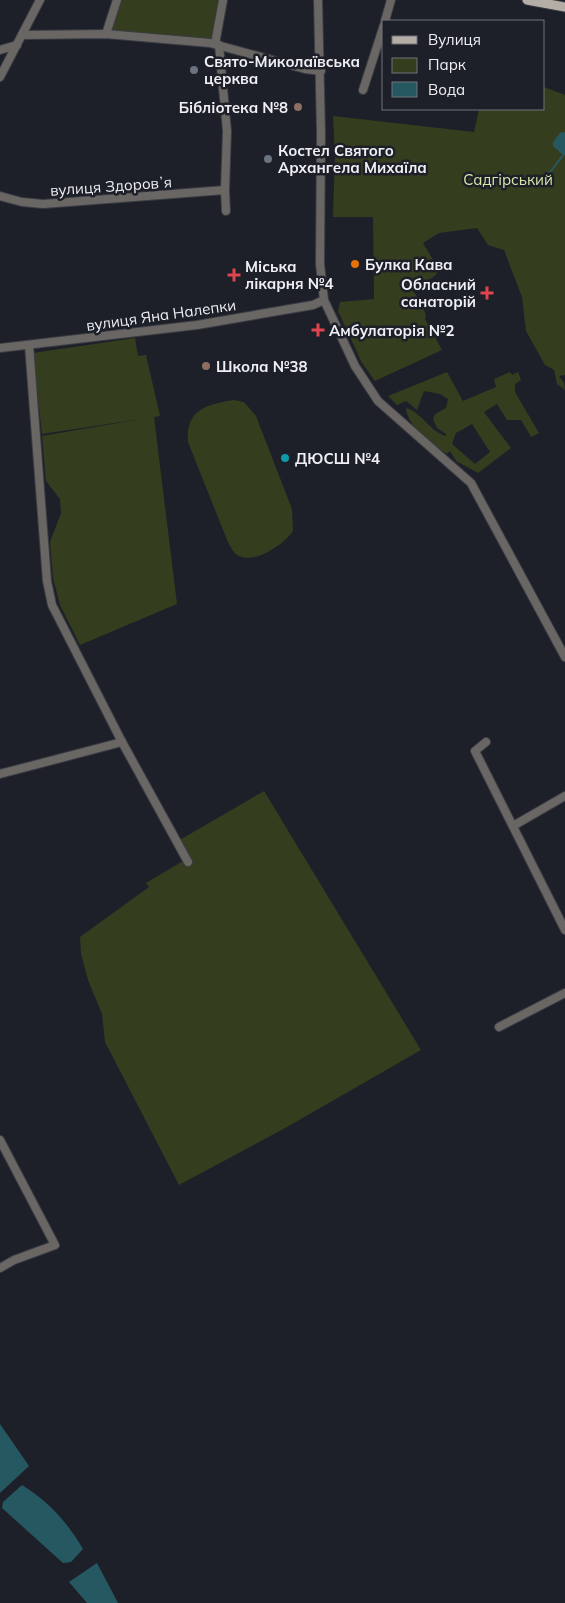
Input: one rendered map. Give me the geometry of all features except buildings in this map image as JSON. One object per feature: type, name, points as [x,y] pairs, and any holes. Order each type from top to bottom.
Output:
[{"type":"main road","points":[[527,0],[565,7]]},
{"type":"street","points":[[0,77],[40,0]]},
{"type":"street","points":[[106,34],[117,0]]},
{"type":"street","points":[[223,0],[217,44],[227,132],[224,190],[226,211]]},
{"type":"street","points":[[318,0],[321,71],[320,264],[324,300],[355,366],[378,401],[471,483],[565,657]]},
{"type":"street","points":[[385,20],[391,0]]},
{"type":"street","points":[[363,90],[382,29]]},
{"type":"street","points":[[22,36],[106,34],[217,44],[305,69],[321,71]]},
{"type":"street","points":[[0,50],[16,45]]},
{"type":"street","name":"вулиця Здоровʼя","points":[[0,196],[22,202],[43,204],[224,190]]},
{"type":"street","name":"вулиця Яна Налепки","points":[[0,348],[197,325],[312,305],[324,300]]},
{"type":"street","points":[[28,346],[47,581],[52,605],[122,742],[188,862]]},
{"type":"street","points":[[0,774],[122,742]]},
{"type":"street","points":[[486,742],[475,751],[565,930]]},
{"type":"street","points":[[513,826],[565,796]]},
{"type":"street","points":[[499,1027],[565,993]]},
{"type":"street","points":[[0,1140],[55,1245],[14,1260],[0,1268]]},
{"type":"street","points":[[0,1161],[8,1156]]},
{"type":"green space","points":[[114,0],[226,0],[219,42],[152,34],[105,32]]},
{"type":"green space","name":"Садгірський","points":[[545,87],[565,95],[565,375],[559,376],[564,383],[565,390],[557,384],[554,370],[545,365],[526,331],[522,297],[504,250],[488,245],[477,228],[439,233],[423,243],[439,270],[430,279],[417,281],[411,289],[420,300],[426,315],[425,319],[442,350],[375,381],[362,363],[338,311],[340,302],[374,299],[373,217],[333,217],[335,156],[333,116],[474,132],[479,110],[545,110]]},
{"type":"green space","points":[[135,338],[138,356],[146,355],[160,416],[154,417],[177,604],[80,645],[60,605],[53,578],[50,542],[61,513],[60,499],[46,481],[42,436],[141,419],[42,434],[33,353]]},
{"type":"green space","points":[[447,372],[463,401],[496,387],[494,379],[510,372],[512,375],[518,372],[521,380],[515,384],[515,392],[539,433],[531,437],[521,420],[507,420],[497,404],[484,412],[511,448],[478,473],[456,461],[450,451],[447,454],[428,440],[411,422],[408,415],[406,408],[412,410],[435,431],[446,436],[437,428],[433,419],[435,414],[446,408],[448,399],[440,394],[424,391],[417,410],[406,401],[397,405],[388,396]],"holes":[[[472,424],[490,452],[475,464],[452,444],[456,433]]]},
{"type":"green space","points":[[234,400],[244,402],[256,416],[292,509],[293,531],[289,536],[269,551],[246,558],[235,553],[227,540],[188,442],[190,422],[200,410],[215,404]]},
{"type":"green space","points":[[264,791],[421,1050],[287,1127],[179,1185],[105,1042],[102,1014],[88,980],[81,954],[80,937],[149,887],[146,883],[188,858],[178,841]]},
{"type":"water","points":[[565,132],[565,155],[563,155],[553,146],[553,142],[560,133]]},
{"type":"water","points":[[0,1424],[29,1466],[0,1493]]},
{"type":"water","points":[[22,1485],[49,1505],[77,1539],[83,1549],[71,1562],[63,1563],[2,1508],[3,1502]]},
{"type":"water","points":[[97,1563],[118,1603],[87,1603],[69,1582]]},
{"type":"waterway","points":[[535,185],[551,171],[563,155]]},
{"type":"place","name":"Свято-Миколаївська церква","points":[[194,70]]},
{"type":"place","name":"Бібліотека №8","points":[[298,107]]},
{"type":"place","name":"Костел Святого Архангела Михаїла","points":[[268,159]]},
{"type":"place","name":"Булка Кава","points":[[355,264]]},
{"type":"place","name":"Міська лікарня №4","points":[[234,275]]},
{"type":"place","name":"Обласний санаторій","points":[[487,293]]},
{"type":"place","name":"Амбулаторія №2","points":[[318,330]]},
{"type":"place","name":"Школа №38","points":[[206,366]]},
{"type":"place","name":"ДЮСШ №4","points":[[285,458]]}]
